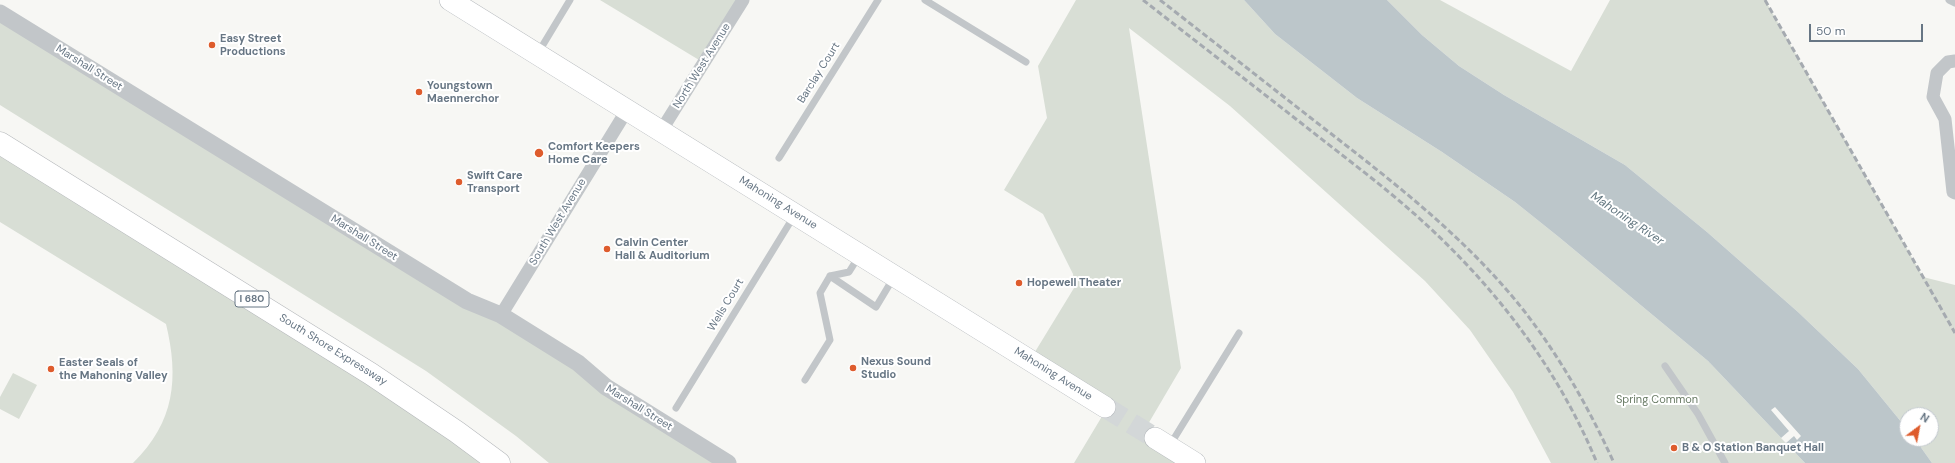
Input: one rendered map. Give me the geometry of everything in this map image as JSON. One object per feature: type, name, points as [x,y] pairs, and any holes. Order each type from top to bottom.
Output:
[{"type":"highway","name":"South Shore Expressway","points":[[0,144],[371,374],[457,432],[499,463]]},
{"type":"main road","name":"Mahoning Avenue","points":[[450,0],[1105,407]]},
{"type":"main road","points":[[1162,443],[1195,463]]},
{"type":"street","name":"North West Avenue","points":[[661,131],[743,0]]},
{"type":"street","name":"Marshall Street","points":[[0,13],[467,301],[502,315],[578,363],[606,387],[728,463]]},
{"type":"street","points":[[1955,61],[1948,62],[1937,74],[1933,97],[1944,119],[1953,192],[1955,193]]},
{"type":"street","name":"South West Avenue","points":[[502,315],[627,110]]},
{"type":"lane","points":[[537,54],[570,0]]},
{"type":"lane","name":"Barclay Court","points":[[779,158],[878,0]]},
{"type":"lane","points":[[925,0],[1026,62]]},
{"type":"lane","points":[[1948,0],[1955,3]]},
{"type":"lane","name":"Wells Court","points":[[676,408],[795,214]]},
{"type":"lane","points":[[805,380],[830,340],[820,294],[830,276],[849,272],[860,254]]},
{"type":"lane","points":[[830,276],[876,307],[895,276]]},
{"type":"lane","points":[[1162,443],[1239,333]]},
{"type":"lane","points":[[1665,366],[1701,418],[1725,463]]},
{"type":"green space","points":[[600,0],[743,0],[704,63]]},
{"type":"green space","name":"Spring Common","points":[[1076,0],[1244,0],[1275,34],[1357,98],[1442,152],[1515,202],[1560,238],[1708,361],[1805,463],[1551,463],[1513,392],[1470,330],[1425,281],[1230,106],[1129,28],[1181,368],[1144,431],[1195,463],[1074,463],[1107,408],[1030,360],[1074,288],[1073,274],[1043,214],[1004,190],[1047,118],[1038,66]]},
{"type":"green space","points":[[1387,0],[1440,0],[1571,71],[1610,0],[1765,0],[1923,277],[1955,285],[1955,463],[1932,463],[1921,447],[1939,447],[1939,407],[1899,407],[1899,419],[1858,369],[1798,312],[1707,232],[1625,165],[1504,95],[1459,66],[1422,35]]},
{"type":"green space","points":[[0,13],[728,463],[549,463],[516,436],[426,371],[0,105]]},
{"type":"green space","points":[[0,143],[499,463],[133,463],[158,432],[170,398],[172,363],[166,324],[0,222]]},
{"type":"green space","points":[[13,373],[37,385],[19,419],[0,409],[0,397]]},
{"type":"water","name":"Mahoning River","points":[[1244,0],[1387,0],[1422,35],[1459,66],[1504,95],[1625,165],[1707,232],[1798,312],[1858,369],[1899,419],[1899,447],[1921,447],[1932,463],[1805,463],[1708,361],[1560,238],[1515,202],[1442,152],[1357,98],[1275,34]]},
{"type":"pier","points":[[1775,407],[1801,436],[1797,440],[1794,436],[1786,443],[1781,438],[1789,431],[1771,410]]},
{"type":"tunnel","points":[[1105,407],[1155,438]]},
{"type":"railway","points":[[1143,0],[1386,189],[1439,237],[1467,265],[1494,295],[1541,358],[1562,392],[1597,463]]},
{"type":"railway","points":[[1160,0],[1384,175],[1433,216],[1479,260],[1521,307],[1561,363],[1584,402],[1614,463]]},
{"type":"railway","points":[[1765,0],[1955,333]]},
{"type":"place","name":"Easy Street Productions","points":[[212,45]]},
{"type":"place","name":"Youngstown Maennerchor","points":[[419,92]]},
{"type":"place","name":"Comfort Keepers Home Care","points":[[539,153]]},
{"type":"place","name":"Swift Care Transport","points":[[459,182]]},
{"type":"place","name":"Calvin Center Hall & Auditorium","points":[[607,249]]},
{"type":"place","name":"Hopewell Theater","points":[[1019,283]]},
{"type":"place","name":"Nexus Sound Studio","points":[[853,368]]},
{"type":"place","name":"Easter Seals of the Mahoning Valley","points":[[51,369]]},
{"type":"place","name":"B & O Station Banquet Hall","points":[[1674,448]]}]
